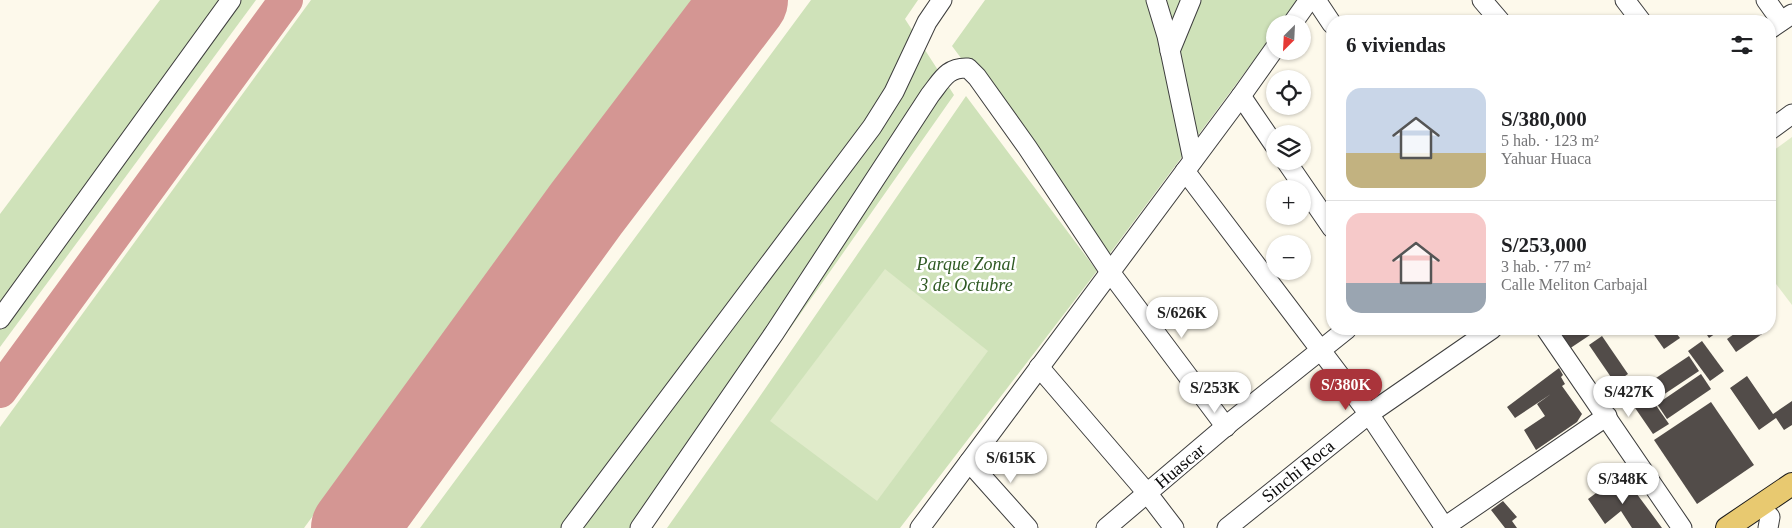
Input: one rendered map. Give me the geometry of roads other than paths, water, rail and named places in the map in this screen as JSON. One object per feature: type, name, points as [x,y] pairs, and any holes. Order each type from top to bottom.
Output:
[{"type":"main road","points":[[1727,528],[1792,484]]},
{"type":"main road","points":[[1764,524],[1792,502]]},
{"type":"street","points":[[0,319],[231,0]]},
{"type":"street","points":[[571,528],[872,127],[894,92],[927,22],[942,0]]},
{"type":"street","points":[[1156,0],[1170,51],[1189,166],[1319,350],[1369,414],[1444,528],[1607,416]]},
{"type":"street","points":[[1170,51],[1191,0]]},
{"type":"street","points":[[1298,15],[1308,0]]},
{"type":"street","points":[[1316,0],[1326,15]]},
{"type":"street","points":[[1482,0],[1495,15]]},
{"type":"street","points":[[1625,0],[1636,15]]},
{"type":"street","points":[[1766,0],[1781,21]]},
{"type":"street","points":[[920,528],[1266,60]]},
{"type":"street","points":[[640,528],[775,332],[930,95],[952,70],[958,68],[968,68],[977,77],[1027,147],[1110,272],[1226,427]]},
{"type":"street","points":[[1241,96],[1266,133]]},
{"type":"street","points":[[1776,126],[1792,114]]},
{"type":"street","points":[[1292,170],[1326,219]]},
{"type":"street","name":"Huascar","points":[[1106,528],[1339,335]]},
{"type":"street","name":"Sinchi Roca","points":[[1227,528],[1369,414],[1483,335]]},
{"type":"street","points":[[1550,335],[1682,528]]},
{"type":"street","points":[[1039,367],[1148,494],[1174,528]]},
{"type":"street","points":[[969,462],[1028,528]]},
{"type":"park label","name":"Parque Zonal 3 de Octubre","points":[[966,274]]}]
